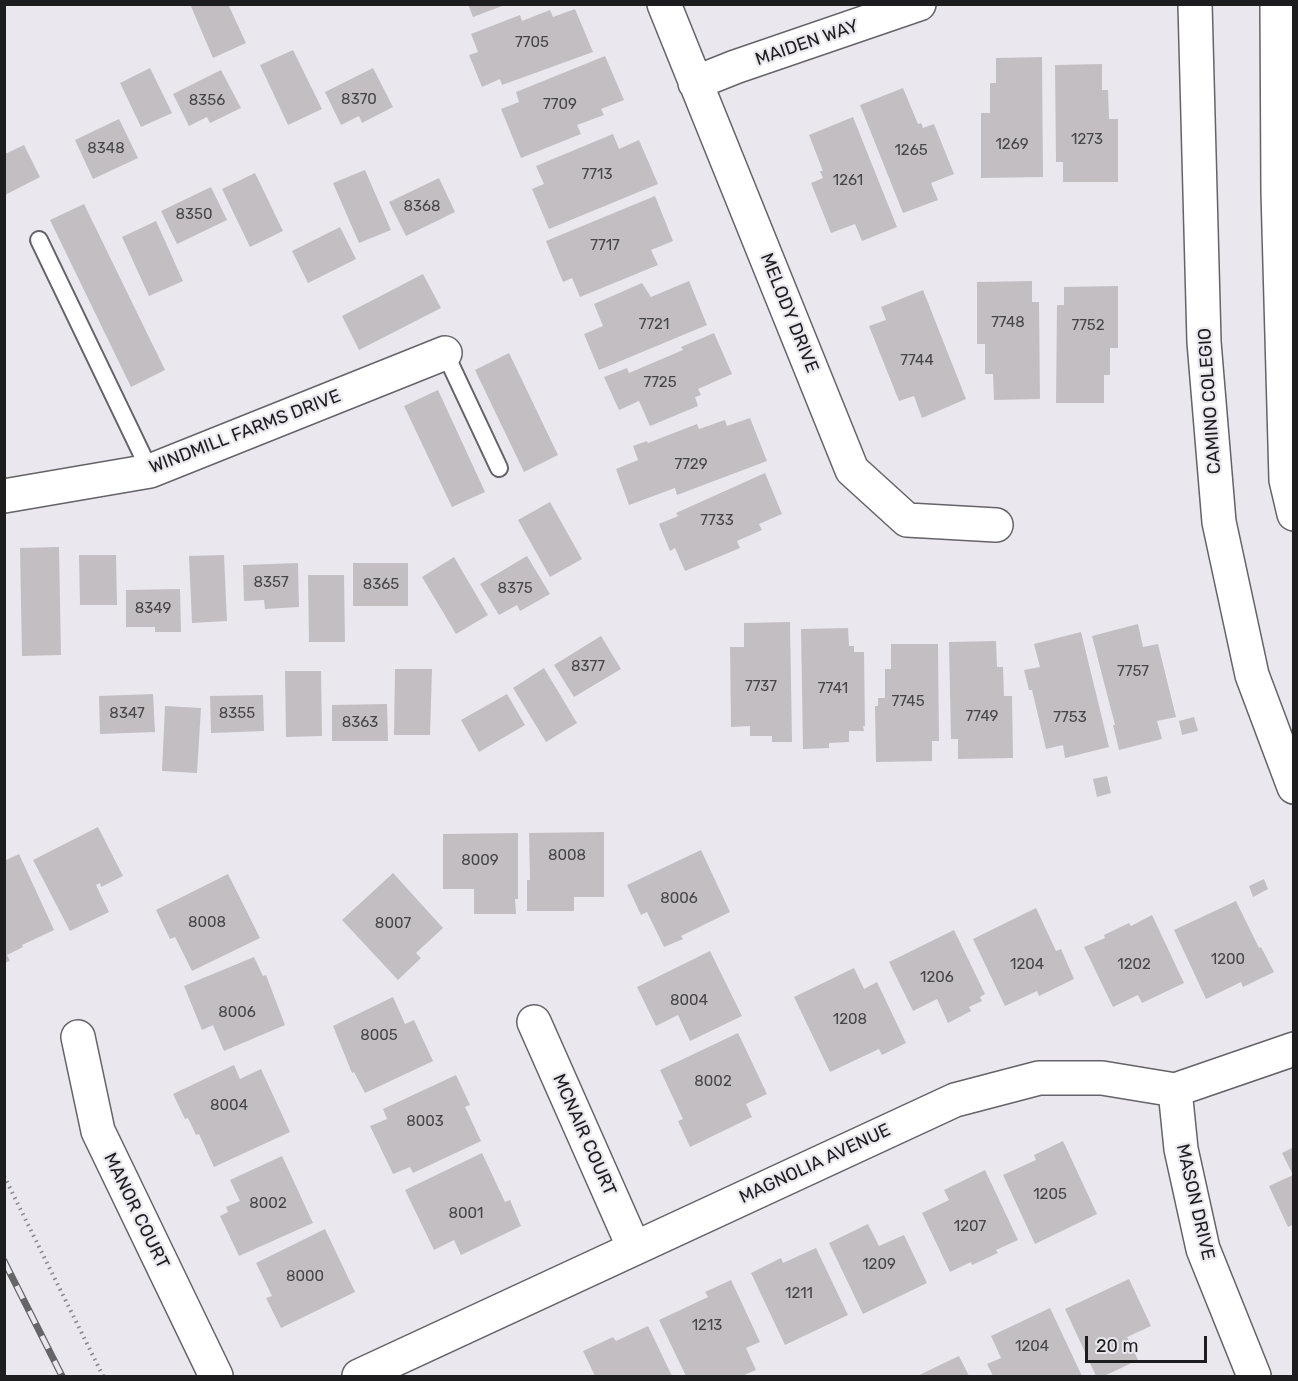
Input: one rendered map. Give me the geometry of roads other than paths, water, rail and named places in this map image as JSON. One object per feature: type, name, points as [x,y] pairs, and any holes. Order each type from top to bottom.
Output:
[{"type":"street","name":"MELODY DRIVE","points":[[664,4],[852,470],[907,520],[996,525]]},
{"type":"street","name":"MAIDEN WAY","points":[[695,83],[920,4]]},
{"type":"street","name":"CAMINO COLEGIO","points":[[1195,4],[1204,342],[1219,522],[1252,675],[1293,788]]},
{"type":"street","points":[[1278,4],[1278,192],[1285,456],[1286,480],[1293,514]]},
{"type":"street","name":"WINDMILL FARMS DRIVE","points":[[4,496],[150,471],[445,353]]},
{"type":"street","name":"MCNAIR COURT","points":[[534,1022],[634,1248]]},
{"type":"street","name":"MANOR COURT","points":[[78,1037],[98,1131],[216,1377]]},
{"type":"street","name":"MAGNOLIA AVENUE","points":[[359,1377],[955,1100],[1039,1078],[1102,1078],[1175,1090],[1293,1049]]},
{"type":"street","name":"MASON DRIVE","points":[[1175,1090],[1181,1149],[1203,1249],[1254,1377]]},
{"type":"lane","points":[[39,240],[150,471]]},
{"type":"lane","points":[[445,353],[499,468]]},
{"type":"railway","points":[[4,1261],[62,1376]]}]
